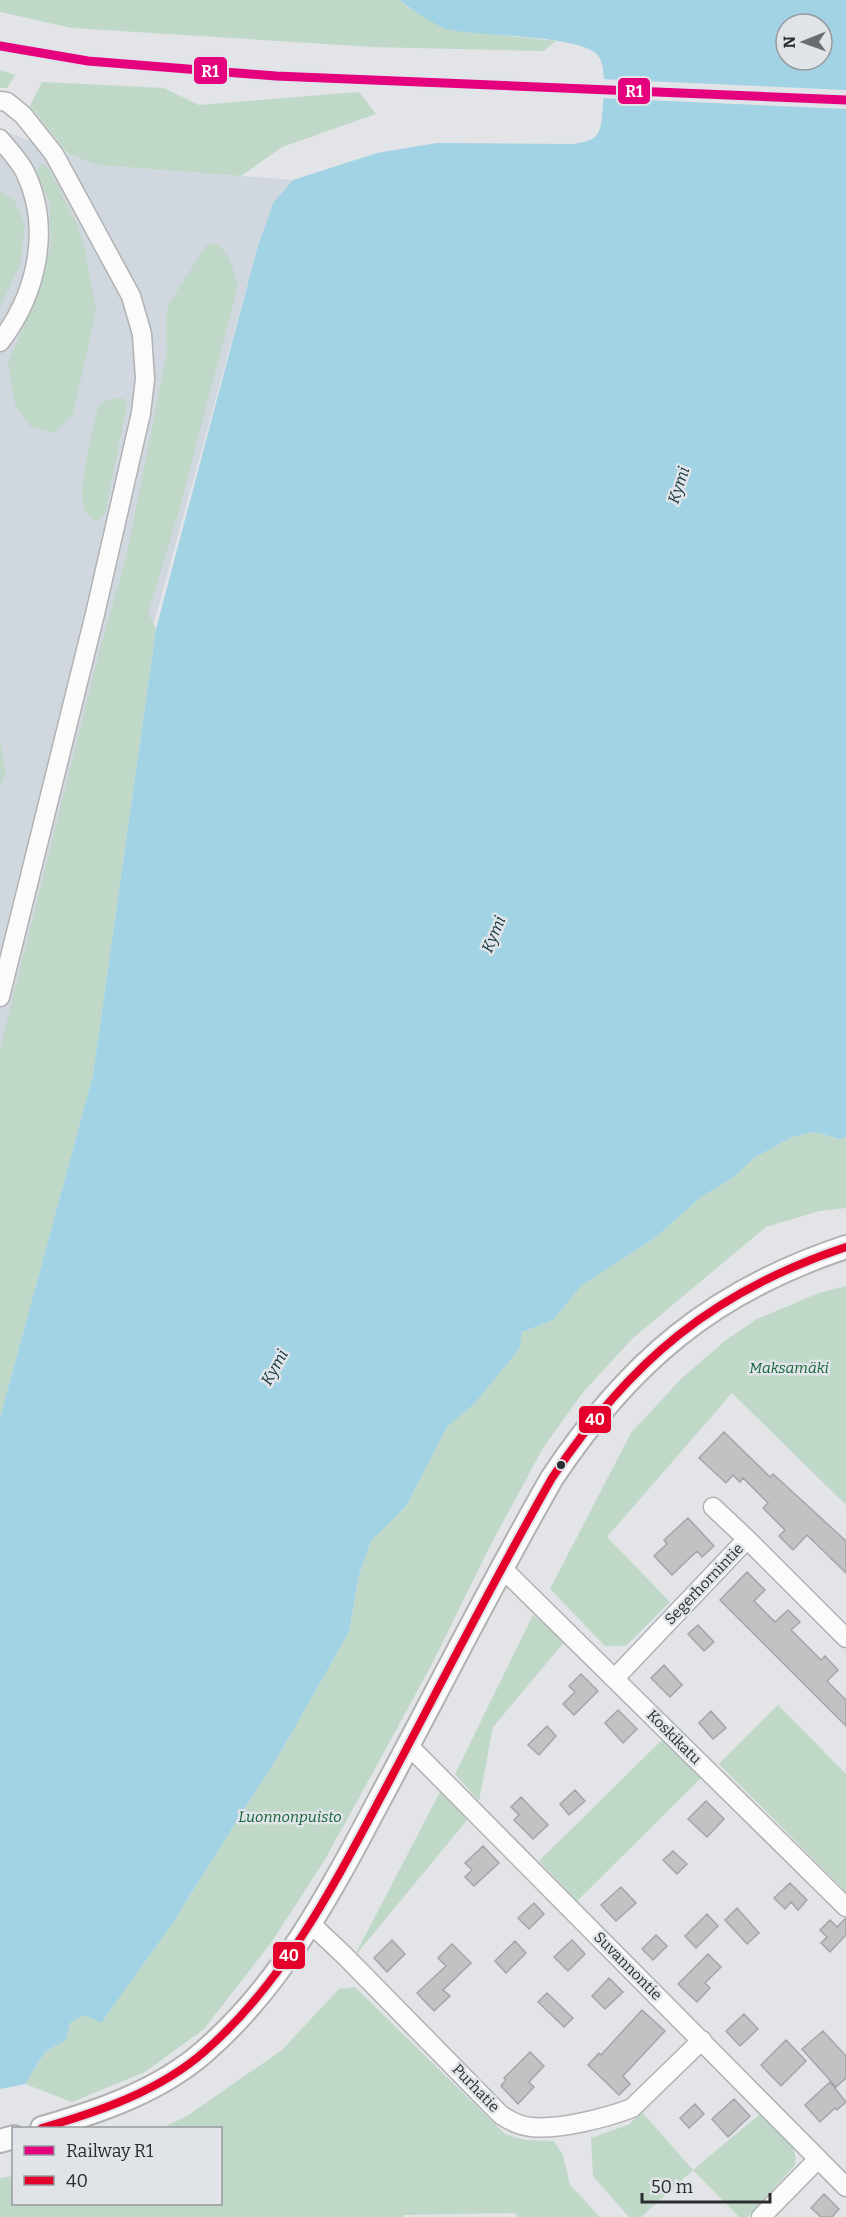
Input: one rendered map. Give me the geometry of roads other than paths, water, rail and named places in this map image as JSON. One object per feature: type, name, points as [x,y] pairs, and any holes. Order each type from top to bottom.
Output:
[{"type":"street","points":[[0,101],[7,102],[23,115],[54,154],[131,297],[142,334],[145,379],[141,413],[95,614],[0,997]]},
{"type":"street","points":[[0,139],[25,171],[39,214],[39,249],[27,296],[0,342]]},
{"type":"street","points":[[45,2127],[92,2112],[153,2086],[204,2052],[241,2015],[284,1963],[332,1888],[552,1478],[582,1434],[626,1381],[679,1333],[732,1297],[787,1269],[846,1247]]},
{"type":"street","points":[[713,1507],[747,1539]]},
{"type":"street","name":"Segerhornintie","points":[[615,1678],[747,1539],[846,1638]]},
{"type":"street","name":"Koskikatu","points":[[502,1568],[846,1907]]},
{"type":"street","name":"Suvannontie","points":[[408,1745],[846,2187]]},
{"type":"street","name":"Purhatie","points":[[310,1923],[501,2115],[515,2124],[532,2127],[570,2124],[632,2108],[702,2040]]},
{"type":"street","points":[[761,2217],[818,2159]]},
{"type":"water","name":"Kymi","points":[[400,0],[846,0],[846,1137],[839,1139],[815,1132],[792,1137],[754,1158],[734,1177],[701,1197],[655,1238],[582,1285],[553,1320],[522,1332],[520,1348],[474,1404],[447,1427],[406,1506],[371,1541],[359,1575],[349,1632],[283,1748],[170,1927],[101,2023],[84,2015],[70,2023],[66,2040],[45,2052],[25,2084],[0,2089],[0,1418],[93,1075],[156,629],[257,249],[273,203],[293,180],[377,153],[437,143],[574,144],[595,137],[600,130],[604,94],[603,69],[599,57],[590,50],[552,40],[447,29],[416,12]]},
{"type":"rail line","name":"R1","points":[[0,46],[88,61],[276,76],[846,100]]},
{"type":"park label","name":"Maksamäki","points":[[789,1368]]},
{"type":"park label","name":"Luonnonpuisto","points":[[290,1817]]}]
